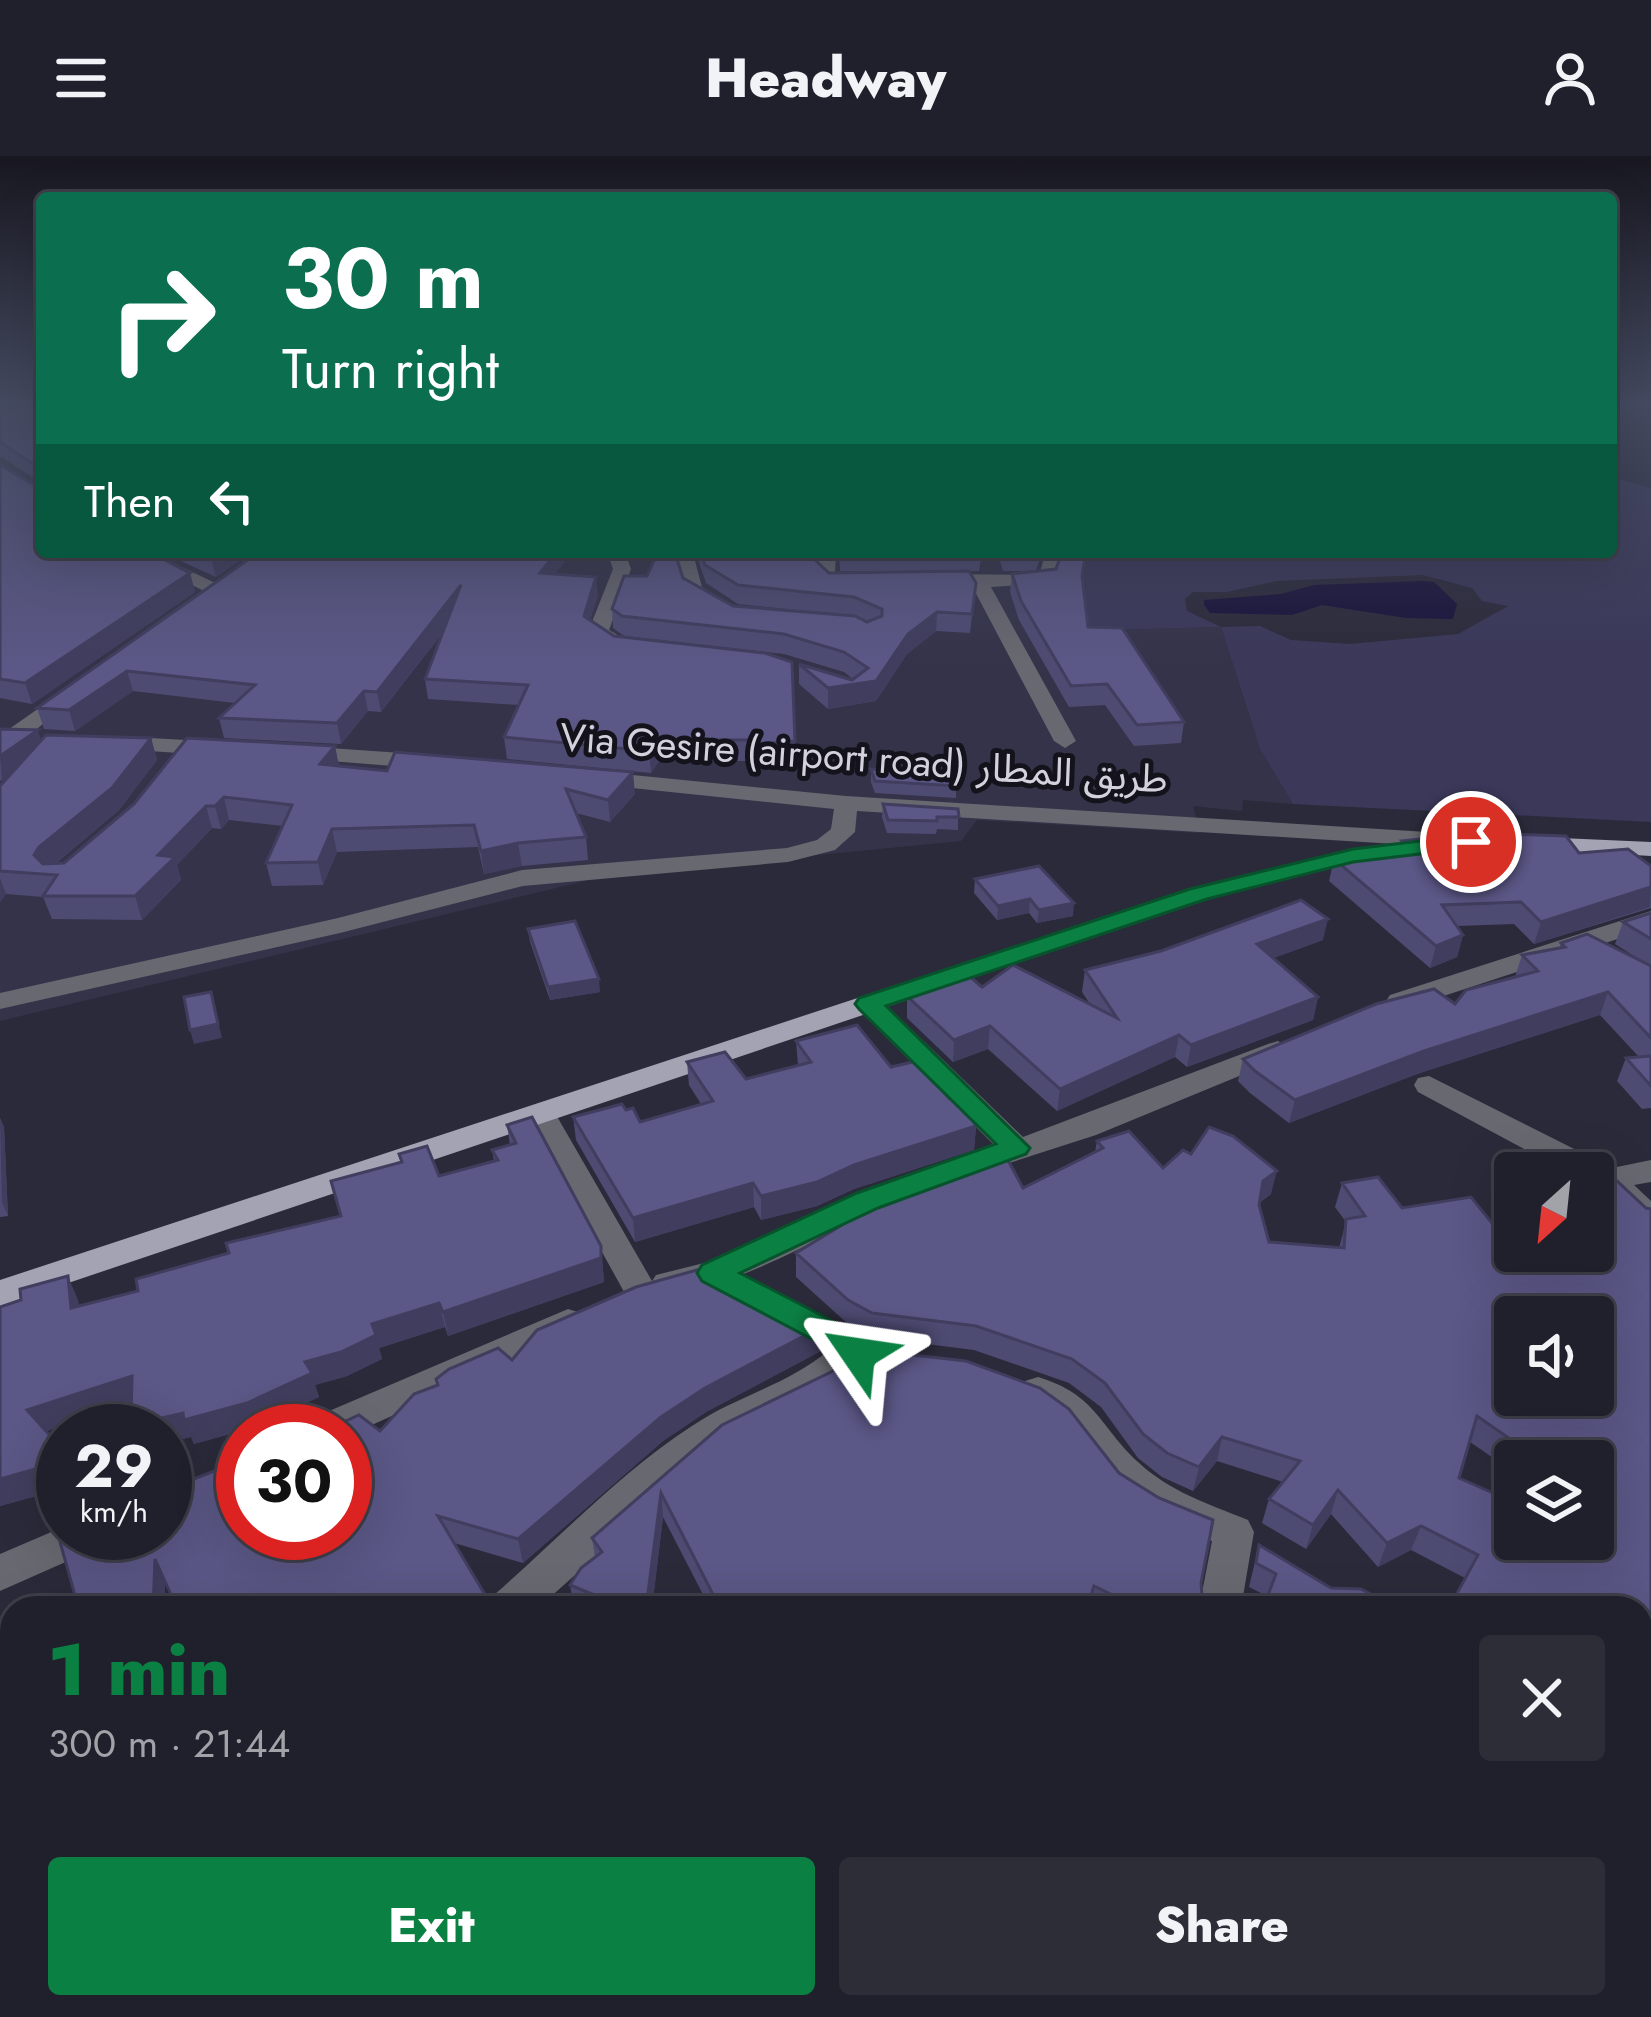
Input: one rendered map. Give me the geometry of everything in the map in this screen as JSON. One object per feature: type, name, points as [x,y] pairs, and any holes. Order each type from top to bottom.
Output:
[{"type":"main road","name":"Via Gesire (airport road) طريق المطار","points":[[1493,843],[1651,848]]},
{"type":"main road","points":[[0,1293],[1198,894],[1353,856],[1493,843]]},
{"type":"street","points":[[148,558],[194,582],[228,582],[184,612]]},
{"type":"street","points":[[618,558],[622,569],[598,632],[616,644],[652,651]]},
{"type":"street","points":[[673,558],[689,565],[693,589],[734,615]]},
{"type":"street","points":[[826,558],[824,572],[829,580],[872,581]]},
{"type":"street","points":[[922,580],[1047,579],[1053,558]]},
{"type":"street","points":[[978,580],[1065,741]]},
{"type":"street","points":[[5,738],[83,682]]},
{"type":"street","points":[[5,738],[54,741]]},
{"type":"street","points":[[98,742],[178,756],[262,751],[452,764]]},
{"type":"street","name":"Via Gesire (airport road) طريق المطار","points":[[568,776],[845,803],[1493,843]]},
{"type":"street","points":[[0,1001],[340,925],[522,878],[788,854],[826,845],[843,832],[845,803]]},
{"type":"street","points":[[1380,1008],[1651,919]]},
{"type":"street","points":[[1582,941],[1618,962]]},
{"type":"street","points":[[868,1004],[1016,1148]]},
{"type":"street","points":[[372,1409],[619,1300],[713,1273],[921,1182],[1085,1128],[1316,1034]]},
{"type":"street","points":[[1429,1084],[1556,1152]]},
{"type":"street","points":[[539,1113],[619,1300]]},
{"type":"street","points":[[1614,1179],[1651,1171]]},
{"type":"street","points":[[1614,1186],[1651,1220]]},
{"type":"street","points":[[523,1596],[708,1435],[869,1352],[713,1273]]},
{"type":"street","points":[[1012,1379],[1079,1415],[1122,1472],[1160,1502],[1251,1542],[1226,1596]]},
{"type":"street","points":[[0,1573],[36,1557]]},
{"type":"shaded area","points":[[0,489],[36,489],[36,558],[1088,558],[1072,631],[1221,627],[1260,749],[1293,804],[1243,800],[1242,811],[1193,806],[1200,833],[977,820],[961,841],[606,876],[0,1021]]},
{"type":"shaded area","points":[[1617,489],[1651,489],[1651,822],[1293,804],[1260,749],[1221,627],[1071,631],[1088,558],[1617,558]],"holes":[[[1423,575],[1472,588],[1482,601],[1508,606],[1458,634],[1350,644],[1291,640],[1260,626],[1221,627],[1187,611],[1185,599],[1193,592],[1227,592],[1277,581]]]},
{"type":"shaded area","points":[[1434,582],[1457,604],[1453,619],[1406,618],[1322,605],[1292,615],[1210,613],[1204,605],[1204,600],[1281,594],[1314,585]]},
{"type":"building","points":[[0,489],[36,489],[36,558],[161,558],[190,573],[25,683],[0,679]]},
{"type":"building","points":[[250,558],[552,558],[540,573],[596,577],[584,616],[614,636],[765,653],[792,662],[795,741],[751,745],[749,740],[658,740],[649,751],[504,737],[528,685],[425,679],[461,585],[377,692],[364,691],[337,723],[219,718],[255,685],[127,671],[69,710],[37,708]]},
{"type":"building","points":[[655,558],[677,558],[683,578],[733,606],[855,616],[867,622],[882,616],[882,609],[854,597],[738,585],[705,565],[703,558],[813,558],[829,573],[969,571],[976,583],[972,614],[937,612],[908,634],[876,681],[828,688],[799,664],[852,680],[868,668],[844,652],[784,634],[622,616],[612,609],[624,576],[647,576]]},
{"type":"building","points":[[1060,558],[1085,558],[1082,576],[1088,627],[1122,628],[1184,722],[1137,725],[1107,684],[1071,686],[1021,601],[1012,574],[1056,569]]},
{"type":"building","points":[[0,729],[38,730],[0,756]]},
{"type":"building","points":[[46,735],[151,738],[112,788],[39,847],[34,855],[43,864],[64,863],[134,804],[187,738],[335,746],[320,764],[387,771],[395,752],[633,772],[608,800],[566,789],[586,837],[481,851],[474,825],[332,829],[318,862],[266,863],[292,805],[224,797],[215,806],[206,806],[158,855],[175,857],[135,896],[43,896],[57,875],[0,871],[0,786]]},
{"type":"building","points":[[871,769],[951,774],[957,786],[875,781]]},
{"type":"building","points":[[883,804],[958,809],[959,817],[888,820]]},
{"type":"building","points":[[1477,833],[1566,836],[1579,853],[1628,849],[1651,866],[1651,887],[1541,922],[1521,902],[1442,905],[1463,935],[1436,946],[1334,859],[1407,846],[1402,841]]},
{"type":"building","points":[[1039,866],[1074,903],[1039,910],[1030,899],[998,906],[975,879]]},
{"type":"building","points":[[1301,900],[1328,919],[1257,944],[1318,997],[1191,1045],[1179,1035],[1060,1089],[990,1026],[954,1040],[907,996],[967,974],[982,987],[1013,965],[1117,1018],[1085,970],[1161,951]]},
{"type":"building","points":[[1651,913],[1651,939],[1623,922]]},
{"type":"building","points":[[575,921],[599,979],[548,987],[528,929]]},
{"type":"building","points":[[1587,934],[1651,966],[1651,1038],[1608,992],[1424,1051],[1295,1100],[1243,1059],[1376,1004],[1434,989],[1455,1004],[1466,990],[1538,971],[1522,955],[1565,947],[1561,943]]},
{"type":"building","points":[[211,992],[218,1024],[190,1030],[184,997]]},
{"type":"building","points":[[857,1025],[891,1067],[921,1060],[949,1098],[960,1096],[976,1126],[854,1165],[817,1182],[761,1196],[753,1183],[633,1218],[573,1117],[622,1104],[626,1110],[633,1108],[640,1122],[713,1101],[687,1062],[725,1052],[746,1079],[811,1062],[796,1041]]},
{"type":"building","points":[[1651,1056],[1651,1086],[1626,1058]]},
{"type":"building","points":[[532,1117],[601,1246],[601,1258],[443,1312],[439,1303],[372,1324],[376,1335],[305,1362],[312,1373],[247,1403],[216,1404],[216,1411],[192,1418],[192,1404],[131,1404],[132,1376],[36,1404],[27,1410],[36,1420],[36,1469],[0,1479],[0,1307],[21,1300],[20,1289],[68,1276],[71,1308],[138,1291],[136,1279],[229,1253],[226,1243],[341,1216],[331,1181],[402,1162],[399,1154],[427,1146],[439,1176],[498,1160],[492,1150],[516,1143],[507,1125]]},
{"type":"building","points":[[1209,1127],[1233,1136],[1277,1171],[1263,1181],[1259,1205],[1269,1242],[1344,1248],[1346,1219],[1365,1216],[1342,1183],[1378,1177],[1402,1208],[1471,1197],[1494,1226],[1494,1272],[1614,1272],[1614,1182],[1651,1209],[1651,1596],[1456,1596],[1478,1555],[1421,1526],[1387,1543],[1338,1490],[1313,1525],[1269,1499],[1300,1461],[1222,1437],[1199,1467],[1167,1453],[1143,1434],[1105,1383],[1072,1359],[976,1326],[872,1313],[848,1300],[796,1253],[842,1225],[834,1211],[1002,1149],[1023,1188],[1103,1148],[1097,1141],[1129,1131],[1163,1168],[1183,1150],[1191,1154]]},
{"type":"building","points":[[704,1268],[716,1286],[725,1277],[821,1327],[705,1388],[661,1417],[518,1539],[438,1516],[484,1593],[478,1596],[172,1596],[155,1560],[192,1560],[192,1480],[216,1470],[216,1560],[372,1560],[372,1425],[380,1431],[414,1394],[438,1385],[436,1379],[449,1369],[498,1348],[512,1360],[537,1330],[636,1287]]},
{"type":"building","points":[[860,1349],[966,1361],[1040,1388],[1069,1409],[1119,1473],[1159,1498],[1213,1520],[1202,1596],[1115,1596],[1094,1586],[1091,1596],[714,1596],[661,1493],[648,1596],[597,1596],[570,1585],[581,1568],[602,1552],[592,1538],[722,1425],[833,1371]]},
{"type":"building","points":[[1259,1545],[1331,1588],[1361,1589],[1374,1596],[1268,1596],[1276,1574],[1256,1563]]},
{"type":"building","points":[[65,1560],[155,1560],[153,1596],[75,1596]]},
{"type":"route","points":[[858,1354],[856,1348],[713,1273],[867,1201],[1016,1148],[868,1004],[1198,894],[1353,856],[1471,842]]}]
